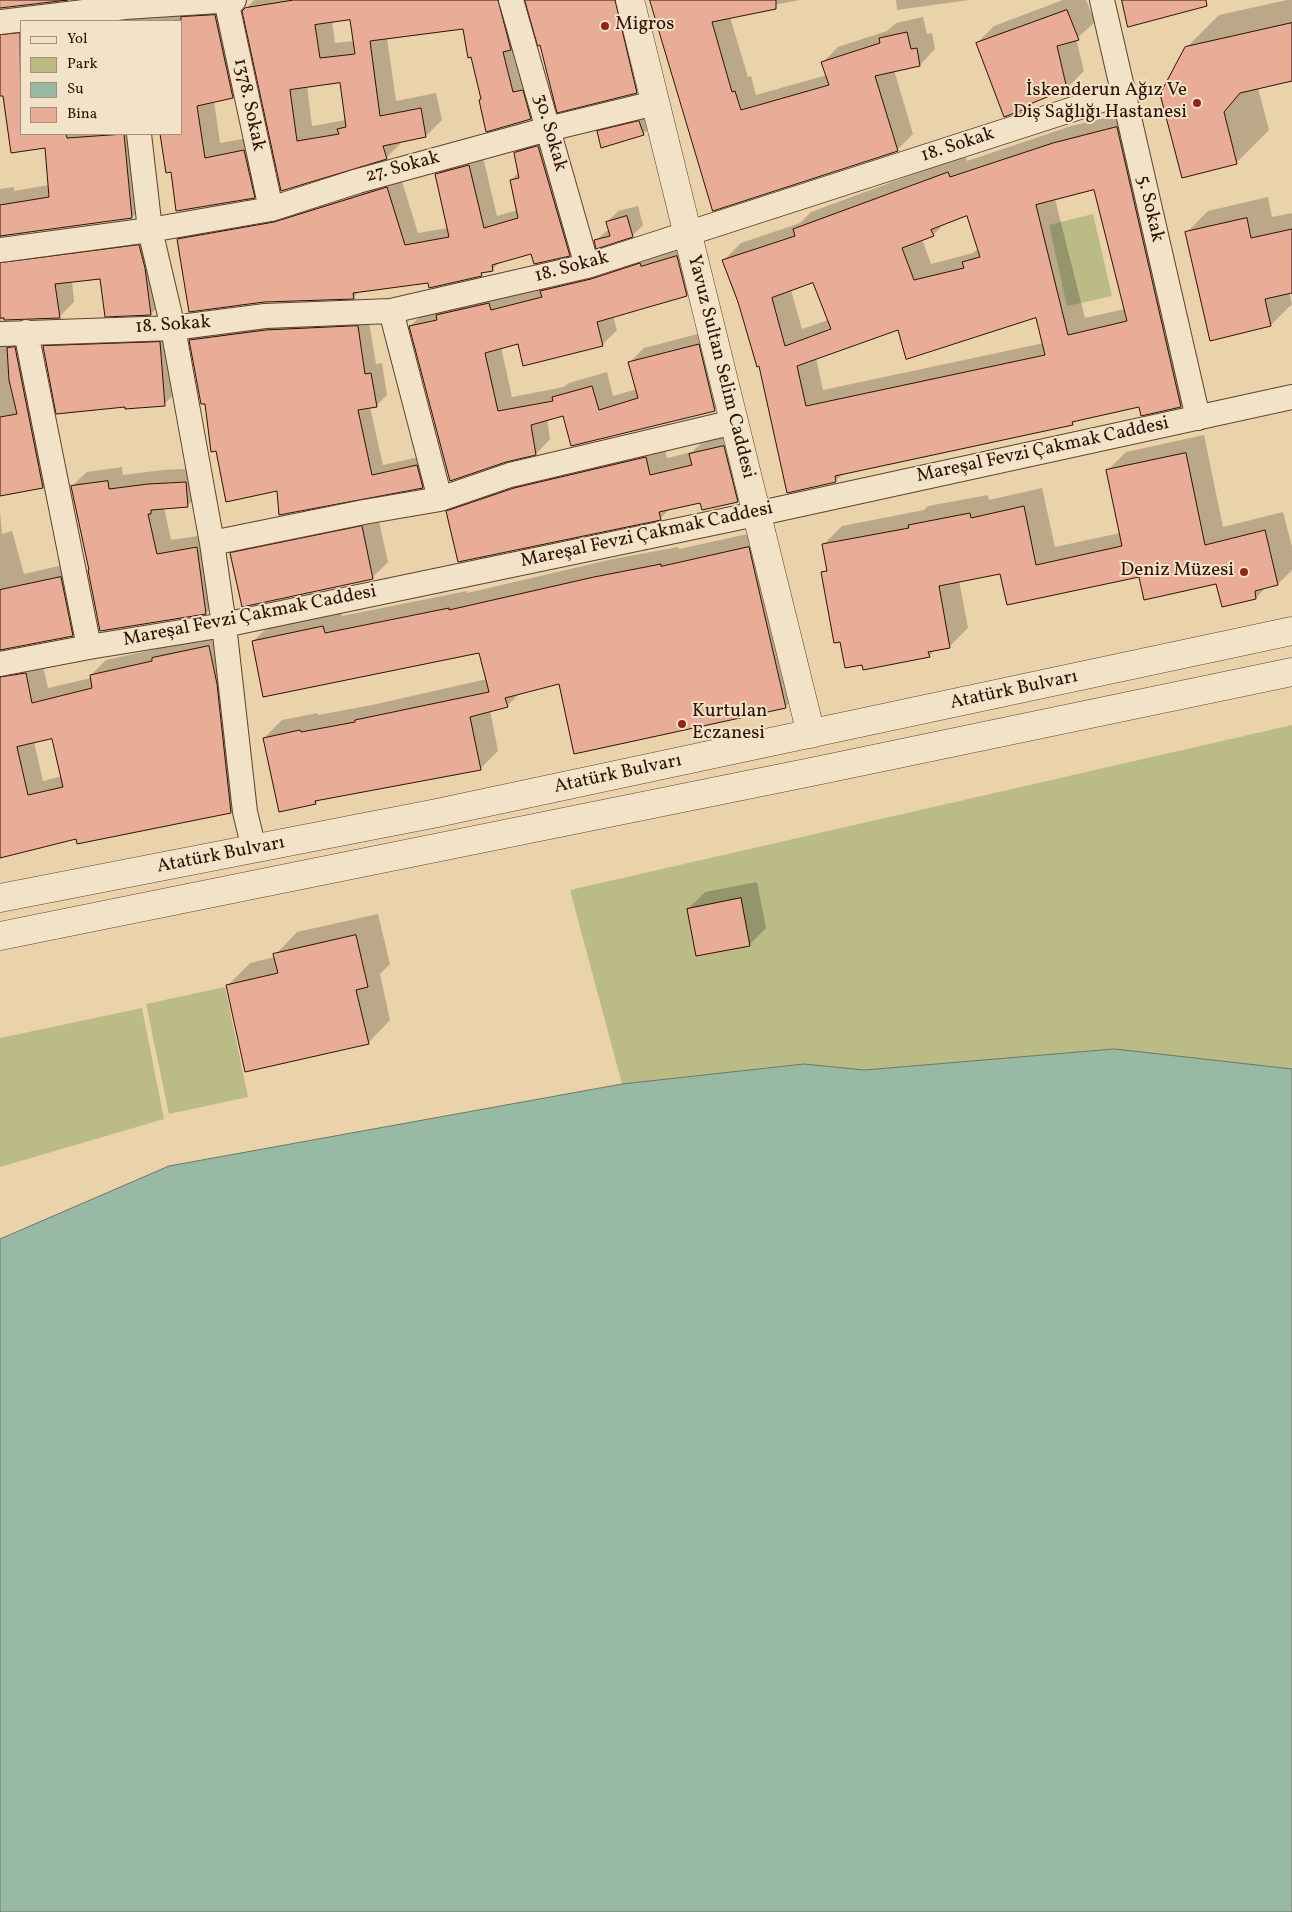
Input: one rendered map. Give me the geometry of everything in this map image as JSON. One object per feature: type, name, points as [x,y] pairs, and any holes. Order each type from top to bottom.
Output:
[{"type":"street","points":[[0,22],[229,0]]},
{"type":"street","name":"1378. Sokak","points":[[229,0],[271,209]]},
{"type":"street","name":"30. Sokak","points":[[510,0],[587,266]]},
{"type":"street","name":"Yavuz Sultan Selim Caddesi","points":[[630,0],[811,734]]},
{"type":"street","name":"5. Sokak","points":[[1102,0],[1198,418]]},
{"type":"street","name":"18. Sokak","points":[[0,334],[173,328],[265,316],[391,311],[587,266],[1122,93]]},
{"type":"street","name":"27. Sokak","points":[[0,250],[150,230],[271,209],[358,180],[655,103]]},
{"type":"street","points":[[139,135],[150,230],[173,328],[212,543],[224,625],[245,812],[254,849]]},
{"type":"street","points":[[391,311],[440,499]]},
{"type":"street","points":[[26,332],[89,647]]},
{"type":"street","name":"Mareşal Fevzi Çakmak Caddesi","points":[[0,664],[224,625],[756,514],[1292,397]]},
{"type":"street","points":[[212,543],[364,512],[440,499],[510,475],[734,422]]},
{"type":"street","name":"Atatürk Bulvarı","points":[[0,898],[437,813],[1292,631]]},
{"type":"street","name":"Atatürk Bulvarı","points":[[0,936],[816,772],[1292,672]]},
{"type":"green space","points":[[1093,214],[1112,296],[1067,306],[1049,225]]},
{"type":"green space","points":[[1292,725],[1292,1069],[1115,1049],[864,1070],[804,1064],[622,1084],[570,890]]},
{"type":"green space","points":[[225,987],[248,1097],[169,1114],[146,1004]]},
{"type":"green space","points":[[142,1008],[164,1119],[0,1167],[0,1038]]},
{"type":"water","points":[[1115,1049],[1292,1069],[1292,1912],[0,1912],[0,1239],[169,1166],[622,1084],[804,1064],[864,1070]]},
{"type":"building","points":[[0,0],[68,0],[0,8]]},
{"type":"building","points":[[294,0],[498,0],[511,50],[503,52],[513,92],[523,90],[531,119],[486,132],[479,100],[481,99],[471,57],[468,58],[463,29],[370,41],[380,116],[421,108],[426,137],[383,146],[387,159],[281,191],[242,11],[245,8]],"holes":[[[350,20],[355,54],[320,58],[315,25]],[[340,83],[346,127],[337,129],[339,134],[297,141],[290,90]]]},
{"type":"building","points":[[525,0],[615,0],[637,93],[557,113],[540,45],[538,46]]},
{"type":"building","points":[[650,0],[776,0],[776,9],[712,22],[732,92],[735,91],[741,110],[829,85],[821,62],[880,43],[879,38],[907,32],[911,49],[917,48],[920,66],[875,76],[898,151],[713,211]]},
{"type":"building","points":[[1122,0],[1206,0],[1207,6],[1128,27]]},
{"type":"building","points":[[1067,10],[1079,40],[1057,46],[1067,89],[1030,104],[1031,107],[1004,117],[976,43]]},
{"type":"building","points":[[215,15],[233,98],[197,106],[205,158],[244,150],[255,198],[176,211],[171,172],[166,173],[160,135],[182,135],[181,17]]},
{"type":"building","name":"İskenderun Ağız Ve Diş Sağlığı Hastanesi","points":[[1292,23],[1292,81],[1240,93],[1224,112],[1237,164],[1182,178],[1160,94],[1185,47]]},
{"type":"building","points":[[20,33],[20,135],[66,135],[67,138],[124,135],[132,218],[0,236],[0,205],[49,197],[45,148],[11,153],[3,96],[0,96],[0,35]]},
{"type":"building","points":[[639,121],[644,135],[601,148],[597,131]]},
{"type":"building","points":[[1117,127],[1181,407],[1141,416],[1139,407],[1072,422],[1073,425],[835,476],[836,482],[787,493],[759,366],[757,367],[738,302],[722,260],[795,236],[793,229],[948,172],[950,177],[1053,143]],"holes":[[[1094,190],[1127,321],[1068,335],[1036,205]],[[967,216],[980,257],[962,262],[964,268],[914,280],[902,248],[934,236],[931,230]],[[813,283],[831,329],[785,346],[772,298]],[[1036,318],[1045,355],[806,406],[797,366],[898,330],[906,359]]]},
{"type":"building","points":[[538,146],[570,256],[534,264],[531,254],[492,265],[493,271],[481,273],[482,276],[429,288],[428,283],[353,293],[354,299],[264,302],[189,312],[177,239],[274,222],[387,187],[405,245],[449,237],[435,174],[469,165],[484,228],[518,218],[510,180],[519,178],[514,153]]},
{"type":"building","points":[[627,216],[633,237],[596,249],[594,240],[610,236],[606,222]]},
{"type":"building","points":[[1247,218],[1251,238],[1292,229],[1292,293],[1265,299],[1271,326],[1210,341],[1185,232]]},
{"type":"building","points":[[139,245],[145,268],[151,315],[105,317],[100,279],[55,284],[60,318],[4,320],[4,318],[0,318],[0,263]]},
{"type":"building","points":[[677,256],[687,296],[597,322],[603,346],[523,366],[518,344],[485,353],[498,411],[553,401],[552,397],[592,386],[599,410],[638,398],[628,362],[699,344],[715,411],[571,446],[563,416],[531,425],[536,455],[506,462],[450,481],[409,326],[437,320],[436,315],[489,303],[491,310],[542,297],[540,291],[591,279],[640,263],[641,266]]},
{"type":"building","points":[[358,326],[365,374],[371,373],[377,407],[358,410],[372,475],[417,465],[423,488],[279,515],[277,491],[226,502],[216,451],[211,452],[205,404],[201,404],[189,340],[266,330]]},
{"type":"building","points":[[160,342],[165,406],[125,409],[125,407],[56,414],[43,346]]},
{"type":"building","points":[[15,347],[43,488],[0,496],[0,417],[17,414],[9,380],[7,348]]},
{"type":"building","points":[[724,446],[738,502],[702,510],[700,503],[659,512],[661,520],[458,562],[446,511],[514,488],[646,457],[650,475],[692,465],[689,454]]},
{"type":"building","points":[[1186,453],[1205,545],[1265,530],[1278,585],[1255,591],[1256,599],[1222,607],[1216,584],[1144,600],[1139,577],[1007,605],[1000,574],[939,586],[950,648],[928,652],[930,657],[863,670],[862,665],[845,668],[840,642],[834,643],[821,572],[827,571],[822,544],[909,528],[908,525],[970,513],[971,518],[1024,506],[1036,565],[1122,546],[1106,470]]},
{"type":"building","points":[[108,481],[109,489],[186,482],[188,507],[151,510],[151,514],[148,514],[157,554],[197,547],[206,614],[100,631],[71,486]]},
{"type":"building","points":[[362,526],[373,579],[242,607],[230,553]]},
{"type":"building","points":[[749,547],[786,708],[574,754],[559,684],[505,698],[508,707],[470,717],[481,770],[315,801],[316,804],[279,812],[263,738],[300,730],[301,732],[355,722],[355,720],[489,692],[479,653],[263,697],[252,641],[323,626],[325,633],[449,608],[449,610],[594,577],[661,564],[661,566]]},
{"type":"building","points":[[61,577],[73,636],[0,650],[0,590]]},
{"type":"building","points":[[209,646],[217,684],[231,813],[77,844],[76,839],[0,858],[0,677],[26,673],[32,703],[92,688],[90,675],[152,661],[152,658]],"holes":[[[52,739],[63,787],[28,795],[17,747]]]},
{"type":"building","points":[[741,898],[750,946],[696,956],[687,909]]},
{"type":"building","points":[[356,935],[368,987],[356,990],[369,1044],[245,1072],[226,985],[278,973],[273,954]]},
{"type":"place","name":"Migros","points":[[605,26]]},
{"type":"place","name":"İskenderun Ağız Ve Diş Sağlığı Hastanesi","points":[[1197,103]]},
{"type":"place","name":"Deniz Müzesi","points":[[1244,572]]},
{"type":"place","name":"Kurtulan Eczanesi","points":[[682,724]]}]
